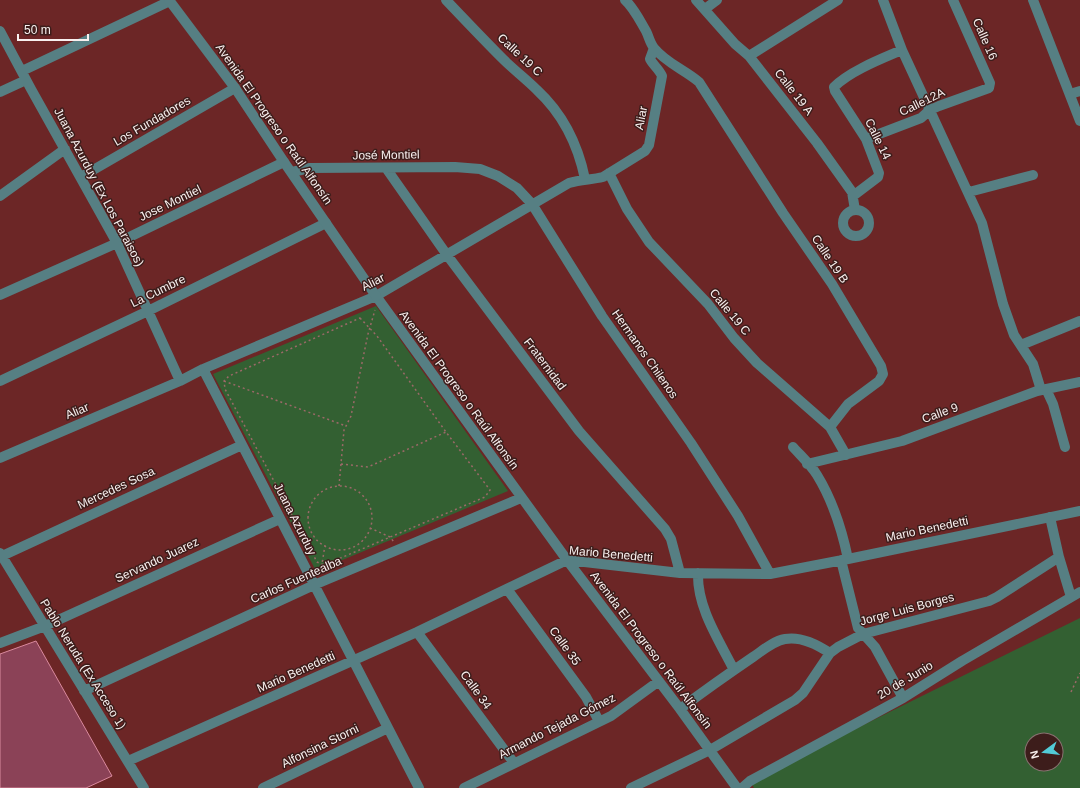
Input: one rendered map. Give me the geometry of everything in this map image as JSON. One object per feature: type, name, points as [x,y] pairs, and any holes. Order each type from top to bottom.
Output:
[{"type":"street","points":[[0,92],[24,75],[170,0]]},
{"type":"street","name":"Avenida El Progreso o Raúl Alfonsín","points":[[170,0],[235,88],[377,298],[521,498],[738,788]]},
{"type":"street","name":"Calle 19 C","points":[[446,0],[504,60],[538,90],[553,107],[564,122],[578,149],[585,179]]},
{"type":"street","name":"Calle 19 A","points":[[696,0],[735,44],[749,56],[817,143],[852,192],[855,210]]},
{"type":"street","points":[[705,9],[717,0]]},
{"type":"street","points":[[749,56],[838,0]]},
{"type":"street","points":[[883,0],[902,50],[982,223],[1003,304],[1014,335],[1033,364],[1044,389],[1053,404],[1066,447]]},
{"type":"street","name":"Calle 16","points":[[953,0],[990,83],[989,88]]},
{"type":"street","points":[[1033,0],[1075,93],[1080,121]]},
{"type":"street","points":[[630,2],[654,48]]},
{"type":"street","name":"Juana Azurduy (Ex Los Paraisos)","points":[[0,31],[117,243],[180,381]]},
{"type":"street","name":"Aliar","points":[[1,457],[180,381],[203,369],[377,298],[569,183],[585,179],[596,179],[645,151],[649,145],[662,76],[650,59],[654,48]]},
{"type":"street","name":"Calle 19 B","points":[[654,48],[663,58],[690,74],[699,82],[783,213],[832,284],[881,366],[883,374],[879,381],[848,404],[830,427]]},
{"type":"street","name":"Calle 14","points":[[853,196],[878,177],[879,172],[866,140],[835,92],[834,87],[839,82],[872,63],[902,50]]},
{"type":"street","name":"Los Fundadores","points":[[81,177],[235,88]]},
{"type":"street","name":"Calle12A","points":[[866,140],[921,118],[930,110],[939,106],[989,88]]},
{"type":"street","points":[[0,196],[66,149]]},
{"type":"street","name":"Jose Montiel","points":[[0,295],[117,243],[284,162]]},
{"type":"street","name":"José Montiel","points":[[292,172],[310,168],[454,167],[480,169]]},
{"type":"street","name":"Fraternidad","points":[[386,168],[447,255],[579,431],[665,529],[671,539],[680,573]]},
{"type":"street","name":"Hermanos Chilenos","points":[[480,169],[498,176],[517,188],[532,204],[602,316],[696,449],[738,516],[770,574]]},
{"type":"street","name":"Calle 19 C","points":[[608,173],[627,209],[649,242],[708,304],[734,338],[757,363],[830,427],[846,455]]},
{"type":"street","points":[[968,192],[1034,175]]},
{"type":"street","name":"La Cumbre","points":[[0,381],[148,311],[326,223]]},
{"type":"street","points":[[1020,344],[1080,321]]},
{"type":"street","name":"Juana Azurduy","points":[[203,369],[419,788]]},
{"type":"street","name":"Calle 9","points":[[807,464],[902,441],[1044,389],[1080,382]]},
{"type":"street","name":"Mercedes Sosa","points":[[1,554],[242,445]]},
{"type":"street","points":[[793,448],[817,475],[834,507],[842,531],[845,560],[858,628],[875,647],[903,698]]},
{"type":"street","name":"Carlos Fuentealba","points":[[84,691],[314,585],[521,498]]},
{"type":"street","name":"Mario Benedetti","points":[[128,761],[417,632],[567,560],[680,573],[770,574],[845,560],[1080,511]]},
{"type":"street","points":[[1050,517],[1059,557],[1075,595]]},
{"type":"street","name":"Servando Juarez","points":[[0,643],[45,626],[280,518]]},
{"type":"street","name":"Pablo Neruda (Ex Acceso 1)","points":[[1,554],[144,788]]},
{"type":"street","name":"Jorge Luis Borges","points":[[631,788],[710,750],[795,700],[803,693],[830,653],[838,647],[863,634],[989,601],[1059,557]]},
{"type":"street","points":[[698,573],[697,585],[704,610],[734,670]]},
{"type":"street","name":"Calle 35","points":[[507,589],[586,697],[599,721]]},
{"type":"street","name":"20 de Junio","points":[[742,788],[750,781],[903,698],[962,661],[1075,595]]},
{"type":"street","name":"Calle 34","points":[[417,632],[514,763]]},
{"type":"street","points":[[680,709],[772,644],[785,639],[818,645],[830,653]]},
{"type":"street","name":"Armando Tejada Gómez","points":[[464,788],[611,716],[659,681]]},
{"type":"street","name":"Alfonsina Storni","points":[[263,788],[388,728]]},
{"type":"path","points":[[339,486],[344,430],[351,416],[377,298]]},
{"type":"path","points":[[360,318],[370,328],[490,490],[485,497],[324,565],[317,562],[225,389],[224,381],[229,376],[360,318]]},
{"type":"path","points":[[224,381],[346,426]]},
{"type":"path","points":[[341,464],[368,467],[446,432]]},
{"type":"path","points":[[339,486],[349,487],[358,492],[365,499],[370,508],[372,518],[366,537],[358,544],[348,549],[338,550],[318,541],[312,533],[308,522],[312,502],[319,493],[329,488],[339,486]]},
{"type":"path","points":[[370,528],[390,537],[399,549]]},
{"type":"path","points":[[325,545],[322,564],[328,579]]},
{"type":"path","points":[[1071,692],[1080,673]]},
{"type":"green space","points":[[376,306],[508,491],[316,571],[213,374]]},
{"type":"green space","points":[[1080,618],[1080,788],[754,788],[750,781]]},
{"type":"building","points":[[36,641],[112,776],[86,788],[0,788],[0,654]]}]
